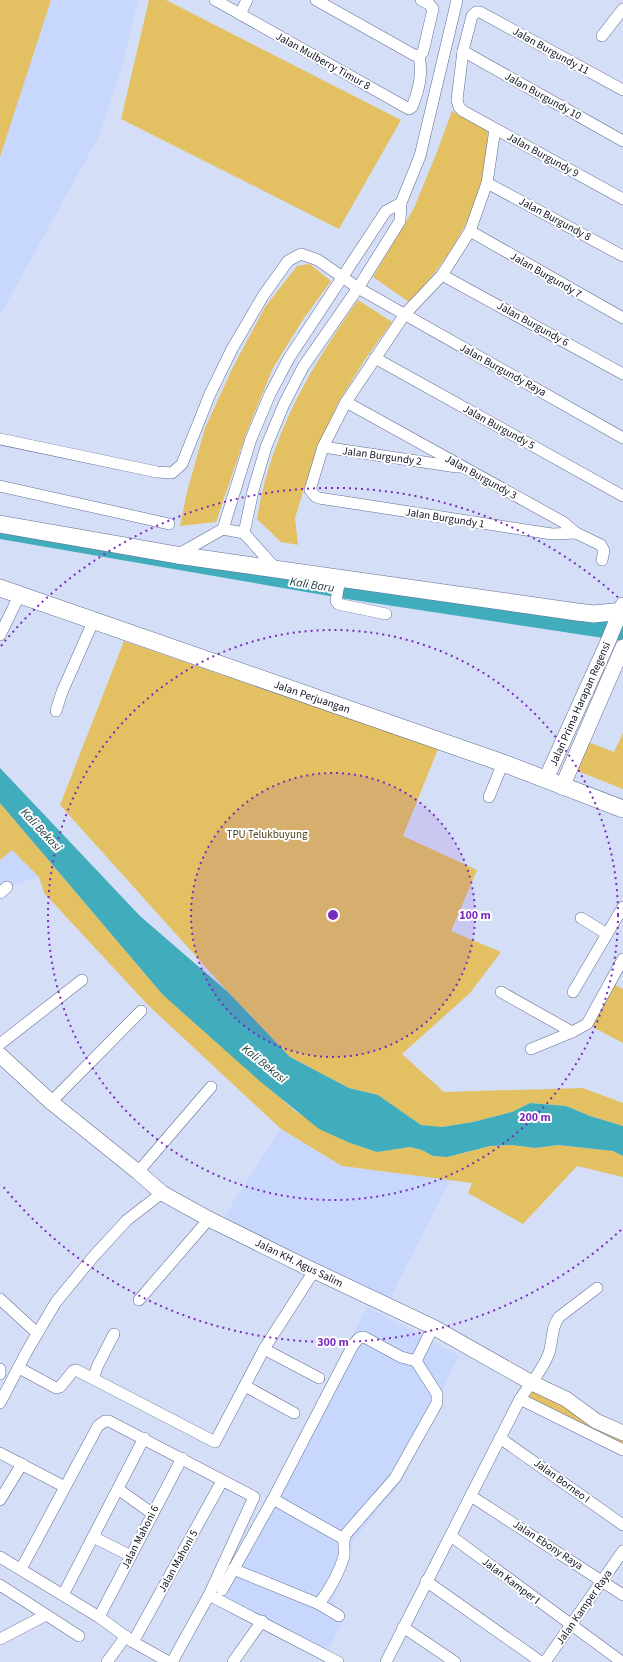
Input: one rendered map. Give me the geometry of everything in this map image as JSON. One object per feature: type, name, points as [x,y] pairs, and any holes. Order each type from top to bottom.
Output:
[{"type":"main road","points":[[0,524],[176,555],[276,568],[340,580],[594,614],[621,612]]},
{"type":"main road","name":"Jalan Perjuangan","points":[[0,588],[93,622],[503,763],[546,779],[562,787],[623,809]]},
{"type":"street","name":"Jalan Mulberry Timur 8","points":[[215,0],[406,108],[412,108],[419,87],[421,66],[416,55]]},
{"type":"street","points":[[240,14],[247,0]]},
{"type":"street","points":[[316,0],[416,55],[423,52],[433,10],[425,2]]},
{"type":"street","points":[[244,533],[253,491],[266,447],[284,404],[303,367],[358,288],[400,221],[401,203],[420,156],[457,0]]},
{"type":"street","points":[[602,36],[623,9]]},
{"type":"street","name":"Jalan Burgundy 11","points":[[463,51],[472,16],[476,12],[480,12],[623,90]]},
{"type":"street","name":"Jalan Burgundy 9","points":[[463,51],[456,100],[459,107],[463,111],[623,200]]},
{"type":"street","name":"Jalan Burgundy 10","points":[[463,51],[623,141]]},
{"type":"street","points":[[323,447],[346,402],[404,314],[442,275],[470,231],[487,182],[495,129]]},
{"type":"street","name":"Jalan Burgundy 8","points":[[487,182],[623,256]]},
{"type":"street","points":[[223,529],[251,439],[270,394],[289,358],[386,211],[401,203]]},
{"type":"street","name":"Jalan Burgundy 7","points":[[470,231],[623,318]]},
{"type":"street","name":"Jalan Burgundy Raya","points":[[0,439],[156,472],[172,473],[182,464],[210,394],[232,349],[263,296],[288,261],[301,254],[318,260],[358,288],[623,438]]},
{"type":"street","name":"Jalan Burgundy 6","points":[[442,275],[623,374]]},
{"type":"street","name":"Jalan Burgundy 5","points":[[375,358],[623,496]]},
{"type":"street","name":"Jalan Burgundy 3","points":[[346,402],[563,522],[576,533],[603,547],[602,560]]},
{"type":"street","name":"Jalan Burgundy 2","points":[[323,447],[465,468]]},
{"type":"street","name":"Jalan Burgundy 1","points":[[323,447],[310,486],[310,490],[315,496],[552,534],[576,533]]},
{"type":"street","points":[[0,486],[169,524]]},
{"type":"street","points":[[176,555],[223,529],[244,533],[276,568]]},
{"type":"street","points":[[340,580],[336,600],[340,606],[386,614]]},
{"type":"street","points":[[0,634],[19,596]]},
{"type":"street","name":"Jalan Prima Harapan Regensi","points":[[546,779],[621,612]]},
{"type":"street","points":[[56,711],[62,692],[93,622]]},
{"type":"street","name":"Jalan Prima Harapan Regensi","points":[[562,787],[622,649]]},
{"type":"street","points":[[489,797],[503,763]]},
{"type":"street","points":[[573,992],[623,907]]},
{"type":"street","points":[[581,918],[607,934]]},
{"type":"street","points":[[531,1049],[587,1024],[623,959]]},
{"type":"street","points":[[0,1044],[82,980]]},
{"type":"street","points":[[501,992],[572,1032]]},
{"type":"street","points":[[51,1102],[141,1011]]},
{"type":"street","name":"Jalan KH. Agus Salim","points":[[0,1055],[51,1102],[162,1193],[209,1219],[314,1271],[433,1327],[532,1382],[566,1399],[596,1421],[623,1433]]},
{"type":"street","points":[[138,1172],[211,1087]]},
{"type":"street","points":[[0,1404],[37,1333],[56,1302],[108,1240],[127,1220],[162,1193]]},
{"type":"street","points":[[139,1300],[209,1219]]},
{"type":"street","points":[[19,1368],[56,1388],[60,1387],[73,1371],[76,1370],[215,1442],[264,1349],[314,1271]]},
{"type":"street","points":[[386,1662],[426,1581],[472,1496],[520,1399],[540,1372],[549,1353],[555,1322],[559,1317],[597,1288]]},
{"type":"street","points":[[0,1299],[37,1333]]},
{"type":"street","points":[[416,1361],[433,1327]]},
{"type":"street","points":[[93,1378],[114,1334]]},
{"type":"street","points":[[222,1590],[273,1499],[353,1344],[359,1338],[364,1337],[402,1357],[416,1361],[437,1394],[437,1403],[395,1478],[373,1506],[353,1526],[344,1539],[344,1554],[339,1571],[319,1604]]},
{"type":"street","points":[[264,1349],[319,1378]]},
{"type":"street","points":[[0,1369],[0,1374]]},
{"type":"street","points":[[245,1386],[294,1413]]},
{"type":"street","points":[[520,1399],[623,1450]]},
{"type":"street","points":[[0,1557],[63,1594],[130,1639],[171,1662],[209,1596],[255,1499],[254,1496],[222,1481],[144,1438],[109,1421],[101,1423],[21,1569]]},
{"type":"street","points":[[63,1594],[144,1438]]},
{"type":"street","name":"Jalan Borneo I","points":[[500,1438],[623,1525]]},
{"type":"street","points":[[0,1453],[65,1487]]},
{"type":"street","name":"Jalan Mahoni 6","points":[[99,1617],[182,1458]]},
{"type":"street","points":[[0,1500],[22,1464]]},
{"type":"street","name":"Jalan Mahoni 5","points":[[107,1662],[130,1639],[222,1481]]},
{"type":"street","points":[[118,1489],[153,1514]]},
{"type":"street","name":"Jalan Ebony Raya","points":[[472,1496],[623,1595]]},
{"type":"street","points":[[273,1499],[344,1539]]},
{"type":"street","name":"Jalan Kamper I","points":[[451,1536],[571,1626],[622,1662]]},
{"type":"street","points":[[93,1537],[131,1556]]},
{"type":"street","name":"Jalan Kamper Raya","points":[[545,1662],[623,1551]]},
{"type":"street","points":[[233,1569],[319,1604],[339,1616]]},
{"type":"street","points":[[426,1581],[541,1662]]},
{"type":"street","points":[[0,1585],[80,1636]]},
{"type":"street","points":[[0,1597],[10,1592]]},
{"type":"street","points":[[209,1596],[262,1621],[331,1661]]},
{"type":"street","points":[[0,1639],[46,1615]]},
{"type":"street","points":[[233,1662],[262,1621]]},
{"type":"street","points":[[403,1628],[455,1662]]},
{"type":"shaded area","points":[[0,0],[138,0],[122,67],[98,138],[0,315]]},
{"type":"shaded area","points":[[12,849],[39,877],[7,887],[0,893],[0,860]]},
{"type":"shaded area","points":[[281,1129],[342,1166],[450,1180],[393,1293],[389,1305],[219,1224]]},
{"type":"shaded area","points":[[367,1307],[459,1356],[403,1479],[354,1539],[333,1601],[344,1619],[328,1650],[217,1594]]},
{"type":"green space","points":[[0,0],[51,0],[0,157]]},
{"type":"green space","points":[[149,0],[166,0],[401,120],[339,229],[121,119]]},
{"type":"green space","points":[[452,111],[488,131],[486,158],[479,192],[465,226],[445,259],[409,302],[373,277],[414,208]]},
{"type":"green space","points":[[310,264],[331,281],[304,318],[273,368],[247,431],[216,522],[180,526],[187,492],[205,428],[233,367],[265,307],[297,266]]},
{"type":"green space","points":[[358,300],[392,322],[364,361],[338,403],[312,463],[295,518],[298,545],[281,542],[257,519],[263,488],[272,459],[294,404],[308,378]]},
{"type":"green space","name":"TPU Telukbuyung","points":[[124,641],[438,749],[403,836],[477,870],[451,931],[501,952],[470,993],[402,1054],[444,1092],[583,1088],[623,1103],[623,1126],[590,1116],[566,1106],[530,1103],[512,1112],[473,1122],[442,1127],[421,1125],[378,1095],[349,1088],[290,1057],[228,992],[60,805]]},
{"type":"green space","points":[[623,733],[623,789],[575,770],[588,742],[614,752]]},
{"type":"green space","points":[[0,803],[163,995],[295,1111],[350,1143],[377,1152],[410,1147],[422,1150],[433,1156],[447,1157],[490,1146],[512,1145],[535,1148],[558,1145],[613,1151],[623,1156],[623,1177],[577,1166],[523,1224],[468,1193],[472,1183],[342,1166],[281,1129],[148,1005],[44,893],[39,877],[12,850],[0,860]]},
{"type":"green space","points":[[609,982],[623,989],[623,1043],[587,1024]]},
{"type":"green space","points":[[532,1383],[623,1433],[623,1450],[520,1399]]},
{"type":"water","name":"Kali Baru","points":[[0,529],[351,587],[607,622],[623,625],[623,641],[347,599],[0,539]]},
{"type":"water","name":"Kali Bekasi","points":[[0,768],[140,916],[228,992],[290,1057],[349,1088],[378,1095],[421,1125],[442,1127],[473,1122],[512,1112],[530,1103],[566,1106],[590,1116],[623,1126],[623,1156],[613,1151],[558,1145],[535,1148],[512,1145],[490,1146],[447,1157],[433,1156],[422,1150],[410,1147],[377,1152],[350,1143],[319,1129],[262,1083],[163,995],[0,803]]}]
